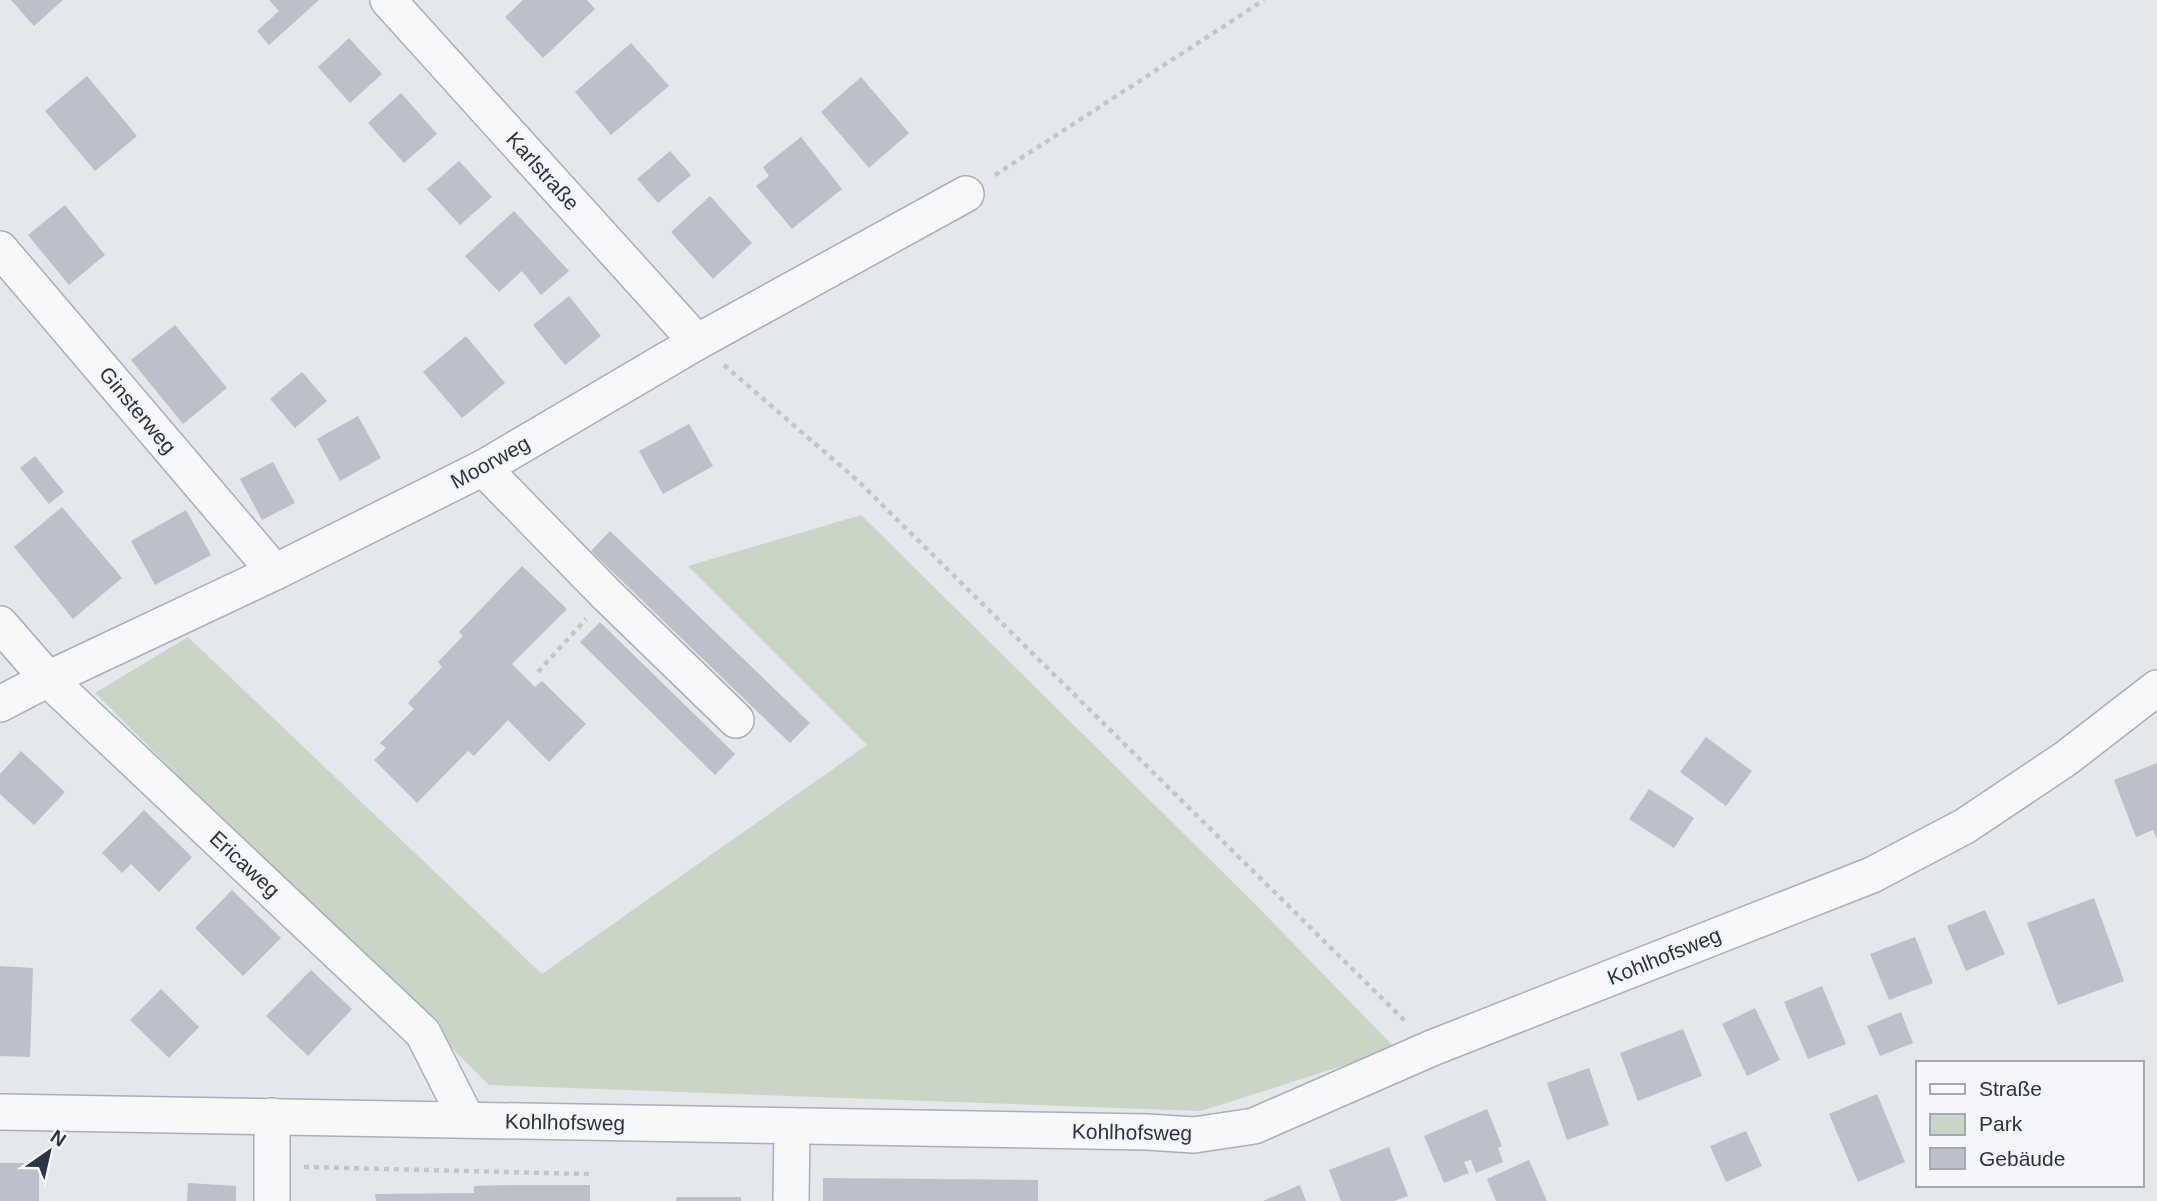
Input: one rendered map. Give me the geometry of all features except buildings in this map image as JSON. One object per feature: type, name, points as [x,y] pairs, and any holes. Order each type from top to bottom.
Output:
[{"type":"street","name":"Karlstraße","points":[[388,0],[697,342]]},
{"type":"street","name":"Moorweg","points":[[0,704],[275,572],[483,468],[697,342],[965,194]]},
{"type":"street","name":"Ginsterweg","points":[[0,248],[275,572]]},
{"type":"street","points":[[483,468],[607,595],[736,720]]},
{"type":"street","name":"Ericaweg","points":[[0,624],[48,679],[423,1033],[467,1120]]},
{"type":"street","name":"Kohlhofsweg","points":[[0,1112],[1194,1135],[1254,1126],[1432,1048],[1872,874],[1965,826],[2065,759],[2157,688]]},
{"type":"street","points":[[272,1116],[272,1201]]},
{"type":"street","points":[[791,1201],[792,1126]]},
{"type":"path","points":[[965,194],[1264,0]]},
{"type":"path","points":[[697,342],[857,480],[1432,1048]]},
{"type":"path","points":[[538,672],[607,595]]},
{"type":"path","points":[[272,1166],[589,1174]]},
{"type":"green space","points":[[861,515],[1256,905],[1396,1049],[1201,1111],[489,1085],[95,693],[188,637],[542,974],[867,745],[688,566]]}]
